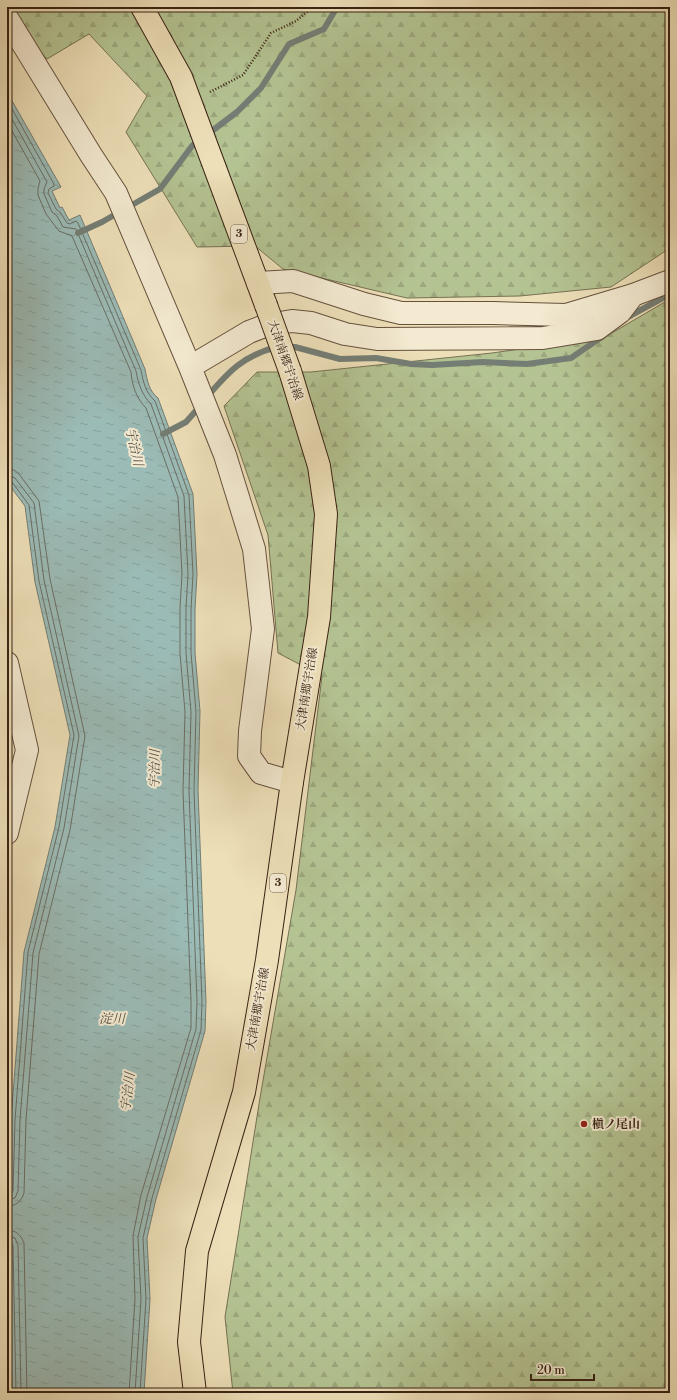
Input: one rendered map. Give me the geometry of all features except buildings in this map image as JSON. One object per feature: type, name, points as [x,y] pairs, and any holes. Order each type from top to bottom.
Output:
[{"type":"main road","name":"大津南郷宇治線","points":[[142,7],[181,77],[290,370],[319,466],[326,514],[318,617],[292,782],[267,960],[244,1092],[197,1251],[189,1342],[195,1393]]},
{"type":"street","points":[[7,18],[116,193],[194,377],[225,455],[254,549],[262,629],[250,731],[249,756],[261,773],[292,782]]},
{"type":"street","points":[[258,284],[293,281],[364,304],[400,313],[566,315],[633,295],[670,281]]},
{"type":"street","points":[[194,377],[249,332],[274,324],[292,321],[311,324],[345,334],[377,338],[543,338],[597,329],[620,312],[633,295]]},
{"type":"street","points":[[7,663],[27,750],[7,833]]},
{"type":"path","points":[[190,102],[243,75],[270,33],[296,21],[313,7]]},
{"type":"green space","points":[[7,7],[670,7],[670,248],[611,287],[520,296],[407,298],[283,269],[255,246],[197,247],[126,132],[147,96],[89,34],[47,59],[7,16]]},
{"type":"green space","points":[[670,299],[670,1393],[233,1393],[225,1317],[260,1098],[296,890],[322,676],[278,653],[268,535],[224,406],[257,372],[311,372],[492,353],[605,337]]},
{"type":"water","name":"淀川","points":[[7,92],[61,187],[52,191],[60,208],[62,207],[69,220],[80,215],[145,369],[149,385],[152,392],[158,398],[193,494],[197,574],[195,653],[200,711],[198,790],[206,1002],[205,1031],[156,1199],[147,1238],[150,1299],[144,1393],[12,1393],[8,1212],[11,1120],[24,952],[55,827],[70,735],[35,582],[25,506],[7,482]]},
{"type":"waterway","points":[[208,134],[237,112],[261,88],[289,44],[324,29],[337,7]]},
{"type":"waterway","points":[[78,233],[102,222],[160,189],[192,146],[200,140]]},
{"type":"waterway","points":[[626,318],[670,294]]},
{"type":"waterway","points":[[286,347],[295,347],[340,359],[376,358],[411,364],[432,365],[483,362],[527,364],[571,358],[603,336]]},
{"type":"waterway","points":[[207,397],[230,372],[246,360],[265,350],[277,347]]},
{"type":"waterway","points":[[163,434],[186,422],[201,405]]},
{"type":"place","name":"槇ノ尾山","points":[[584,1124]]},
{"type":"water label","name":"宇治川","points":[[134,447]]},
{"type":"water label","name":"宇治川","points":[[155,769]]},
{"type":"water label","name":"宇治川","points":[[128,1092]]}]
